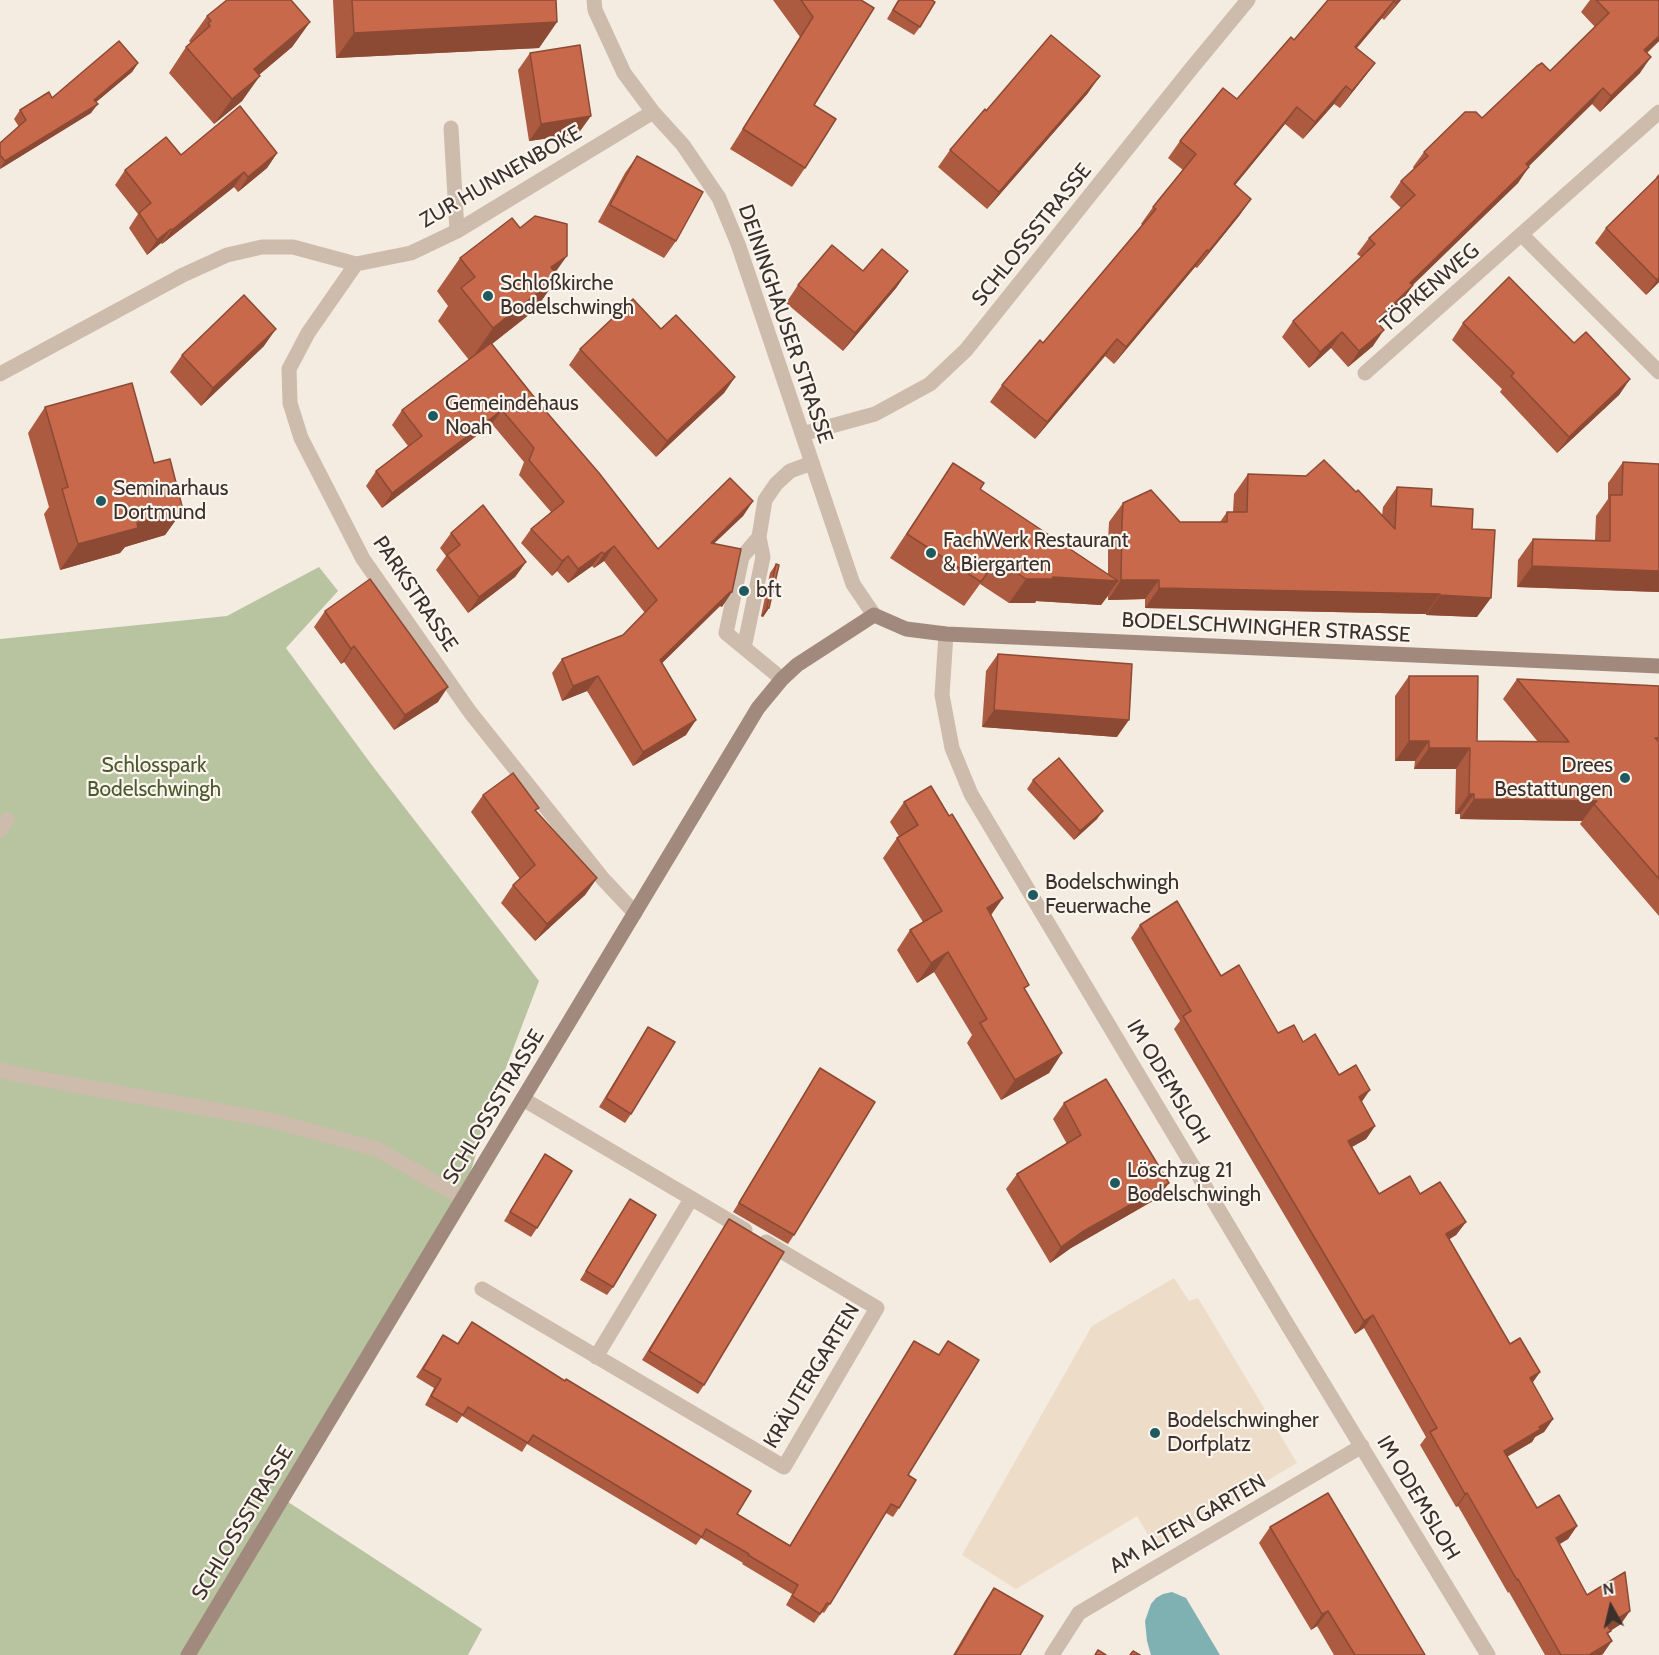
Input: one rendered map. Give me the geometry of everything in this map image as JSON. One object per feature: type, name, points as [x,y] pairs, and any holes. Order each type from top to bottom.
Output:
[{"type":"street","name":"DEININGHAUSER STRASSE","points":[[594,0],[595,10],[624,73],[653,112],[683,145],[719,198],[738,244],[853,584],[874,615]]},
{"type":"street","name":"SCHLOSSSTRASSE","points":[[802,434],[875,414],[930,384],[966,350],[1248,0]]},
{"type":"street","name":"ZUR HUNNENBOKE","points":[[0,374],[183,275],[227,255],[262,247],[293,247],[356,264],[411,253],[457,231],[653,112]]},
{"type":"street","name":"TÖPKENWEG","points":[[1365,373],[1659,112]]},
{"type":"street","points":[[451,128],[457,231]]},
{"type":"street","points":[[1522,234],[1659,372]]},
{"type":"street","name":"PARKSTRASSE","points":[[356,264],[308,333],[289,369],[290,403],[301,438],[363,559],[382,587],[470,712],[603,879],[635,913]]},
{"type":"street","points":[[782,679],[726,633],[742,557],[759,537],[765,500],[776,484],[790,471],[812,463]]},
{"type":"street","name":"SCHLOSSSTRASSE","points":[[188,1655],[758,708],[797,665],[874,615]]},
{"type":"street","name":"BODELSCHWINGHER STRASSE","points":[[874,615],[906,629],[946,634],[1659,666]]},
{"type":"street","name":"IM ODEMSLOH","points":[[946,634],[942,694],[952,748],[971,794],[1488,1655]]},
{"type":"street","points":[[0,1070],[270,1120],[377,1149],[463,1198]]},
{"type":"street","name":"KRÄUTERGARTEN","points":[[482,1290],[784,1467],[878,1308],[523,1099]]},
{"type":"street","points":[[596,1357],[691,1199]]},
{"type":"street","name":"AM ALTEN GARTEN","points":[[1052,1655],[1079,1613],[1362,1446]]},
{"type":"green space","name":"Schlosspark Bodelschwingh","points":[[319,567],[338,591],[286,648],[371,764],[539,981],[486,1120],[463,1198],[282,1498],[482,1629],[468,1655],[0,1655],[0,639],[227,616]]},
{"type":"shaded area","name":"Bodelschwingher Dorfplatz","points":[[1174,1278],[1189,1301],[1198,1298],[1297,1463],[1155,1547],[1137,1516],[1016,1589],[962,1555],[1092,1326]]},
{"type":"water","points":[[1172,1592],[1186,1598],[1220,1655],[1151,1655],[1145,1621],[1151,1604],[1156,1598]]},
{"type":"building","points":[[227,0],[291,0],[310,22],[254,69],[260,76],[232,99],[186,47],[210,26],[208,23],[211,21],[207,16]]},
{"type":"building","points":[[352,0],[556,0],[557,22],[354,33]]},
{"type":"building","points":[[801,0],[861,0],[874,8],[814,105],[836,119],[805,168],[743,129],[813,17]]},
{"type":"building","points":[[899,0],[932,0],[935,2],[920,27],[893,10]]},
{"type":"building","points":[[1328,0],[1399,0],[1396,3],[1394,1],[1355,47],[1375,63],[1352,91],[1346,86],[1315,122],[1297,107],[1234,184],[1251,199],[1126,347],[1117,339],[1047,422],[1002,385],[1040,340],[1043,343],[1156,209],[1153,207],[1196,154],[1180,141],[1223,88],[1237,99],[1291,37],[1294,40]]},
{"type":"building","points":[[1596,0],[1659,0],[1659,36],[1644,50],[1651,57],[1611,96],[1603,88],[1526,164],[1529,167],[1410,283],[1413,285],[1376,321],[1384,330],[1359,351],[1342,332],[1320,352],[1293,321],[1375,244],[1369,238],[1415,195],[1401,181],[1428,156],[1424,152],[1465,112],[1476,112],[1482,118],[1537,66],[1542,63],[1550,71],[1609,13]]},
{"type":"building","points":[[1051,35],[1100,76],[999,192],[950,150]]},
{"type":"building","points":[[119,41],[138,63],[94,100],[98,104],[5,161],[0,155],[0,143],[26,120],[20,110],[49,92],[52,98]]},
{"type":"building","points":[[580,45],[591,116],[541,124],[530,53]]},
{"type":"building","points":[[240,106],[277,153],[248,177],[244,172],[157,240],[139,213],[151,203],[125,170],[166,137],[181,155]]},
{"type":"building","points":[[637,156],[703,192],[676,241],[610,205]]},
{"type":"building","points":[[1659,176],[1659,277],[1657,280],[1606,228]]},
{"type":"building","points":[[535,216],[567,224],[567,256],[551,267],[558,277],[493,328],[461,288],[475,277],[460,258],[512,218],[520,228]]},
{"type":"building","points":[[832,245],[863,271],[882,249],[908,271],[855,333],[798,285]]},
{"type":"building","points":[[1509,277],[1574,343],[1586,332],[1630,379],[1569,437],[1511,376],[1514,373],[1463,323]]},
{"type":"building","points":[[244,295],[276,329],[213,388],[182,355]]},
{"type":"building","points":[[633,299],[661,329],[676,315],[735,377],[667,441],[580,349]]},
{"type":"building","points":[[491,343],[599,473],[658,549],[730,478],[753,501],[711,543],[741,549],[732,592],[660,660],[696,720],[643,752],[598,676],[573,686],[562,659],[623,635],[657,600],[614,546],[578,569],[568,556],[562,561],[531,529],[564,502],[529,460],[534,448],[502,410],[392,493],[376,471],[422,436],[402,410]]},
{"type":"building","name":"Seminarhaus Dortmund","points":[[132,383],[154,463],[170,459],[183,510],[137,523],[138,528],[78,544],[62,489],[68,487],[45,407]]},
{"type":"building","points":[[1324,460],[1356,492],[1358,490],[1395,529],[1397,487],[1432,489],[1431,506],[1473,509],[1472,529],[1495,530],[1491,598],[1440,594],[1159,588],[1159,580],[1121,580],[1123,503],[1151,490],[1180,522],[1227,522],[1227,512],[1247,512],[1248,474],[1306,476]]},
{"type":"building","points":[[1623,462],[1659,464],[1659,571],[1532,566],[1533,539],[1610,541],[1610,495],[1622,495]]},
{"type":"building","points":[[953,463],[984,483],[980,489],[1118,581],[1053,577],[1052,579],[1026,579],[997,559],[981,582],[907,534]]},
{"type":"building","points":[[483,505],[526,562],[479,597],[447,555],[460,545],[451,533]]},
{"type":"building","points":[[776,564],[779,565],[769,608],[767,607]]},
{"type":"building","points":[[370,579],[448,687],[405,715],[354,646],[351,649],[325,611]]},
{"type":"building","points":[[998,654],[1132,664],[1129,720],[994,710]]},
{"type":"building","points":[[1409,676],[1478,676],[1477,741],[1569,742],[1517,679],[1659,686],[1659,738],[1655,738],[1659,742],[1659,879],[1594,804],[1597,801],[1474,799],[1474,794],[1469,794],[1470,748],[1429,748],[1429,741],[1409,741]]},
{"type":"building","points":[[1059,758],[1103,811],[1080,831],[1033,780]]},
{"type":"building","points":[[513,773],[539,808],[535,810],[597,878],[547,924],[513,885],[535,865],[483,795]]},
{"type":"building","points":[[931,786],[949,816],[952,814],[1003,898],[987,908],[1029,985],[1024,988],[1062,1053],[1015,1080],[980,1023],[987,1019],[948,952],[931,963],[910,930],[942,911],[897,838],[918,825],[904,802]]},
{"type":"building","points":[[1177,901],[1221,976],[1239,965],[1278,1033],[1294,1025],[1303,1042],[1315,1034],[1339,1075],[1356,1065],[1370,1090],[1359,1097],[1375,1126],[1348,1141],[1379,1194],[1410,1176],[1420,1194],[1440,1182],[1466,1222],[1446,1234],[1510,1344],[1520,1338],[1540,1372],[1530,1378],[1553,1419],[1539,1427],[1541,1429],[1504,1451],[1537,1508],[1559,1495],[1577,1526],[1556,1538],[1587,1595],[1625,1572],[1630,1611],[1607,1625],[1611,1631],[1607,1633],[1612,1641],[1589,1655],[1561,1655],[1430,1432],[1437,1428],[1373,1315],[1364,1321],[1183,1016],[1191,1011],[1140,925]]},
{"type":"building","points":[[648,1027],[675,1042],[631,1114],[606,1098]]},
{"type":"building","points":[[820,1068],[875,1102],[794,1235],[739,1203]]},
{"type":"building","points":[[1106,1079],[1169,1183],[1082,1232],[1061,1247],[1017,1174],[1081,1135],[1064,1103]]},
{"type":"building","points":[[545,1154],[572,1171],[537,1228],[510,1212]]},
{"type":"building","points":[[630,1199],[656,1215],[613,1287],[586,1271]]},
{"type":"building","points":[[729,1219],[784,1252],[704,1385],[649,1351]]},
{"type":"building","points":[[472,1322],[565,1381],[566,1379],[751,1491],[737,1514],[790,1546],[914,1341],[939,1355],[948,1341],[979,1360],[908,1475],[916,1480],[899,1508],[891,1504],[830,1604],[827,1603],[820,1614],[792,1596],[798,1585],[706,1529],[702,1537],[533,1435],[528,1443],[468,1407],[463,1415],[431,1396],[441,1379],[423,1369],[443,1335],[458,1344]]},
{"type":"building","points":[[1328,1493],[1425,1655],[1355,1655],[1328,1611],[1322,1614],[1270,1527]]},
{"type":"building","points":[[994,1588],[1043,1616],[1020,1655],[955,1655]]},
{"type":"building","points":[[1098,1650],[1106,1655],[1095,1655]]},
{"type":"place","name":"Schloßkirche Bodelschwingh","points":[[488,296]]},
{"type":"place","name":"Gemeindehaus Noah","points":[[433,416]]},
{"type":"place","name":"Seminarhaus Dortmund","points":[[101,501]]},
{"type":"place","name":"FachWerk Restaurant & Biergarten","points":[[931,553]]},
{"type":"place","name":"bft","points":[[744,591]]},
{"type":"place","name":"Drees Bestattungen","points":[[1625,778]]},
{"type":"place","name":"Bodelschwingh Feuerwache","points":[[1033,895]]},
{"type":"place","name":"Löschzug 21 Bodelschwingh","points":[[1115,1183]]},
{"type":"place","name":"Bodelschwingher Dorfplatz","points":[[1155,1433]]}]
